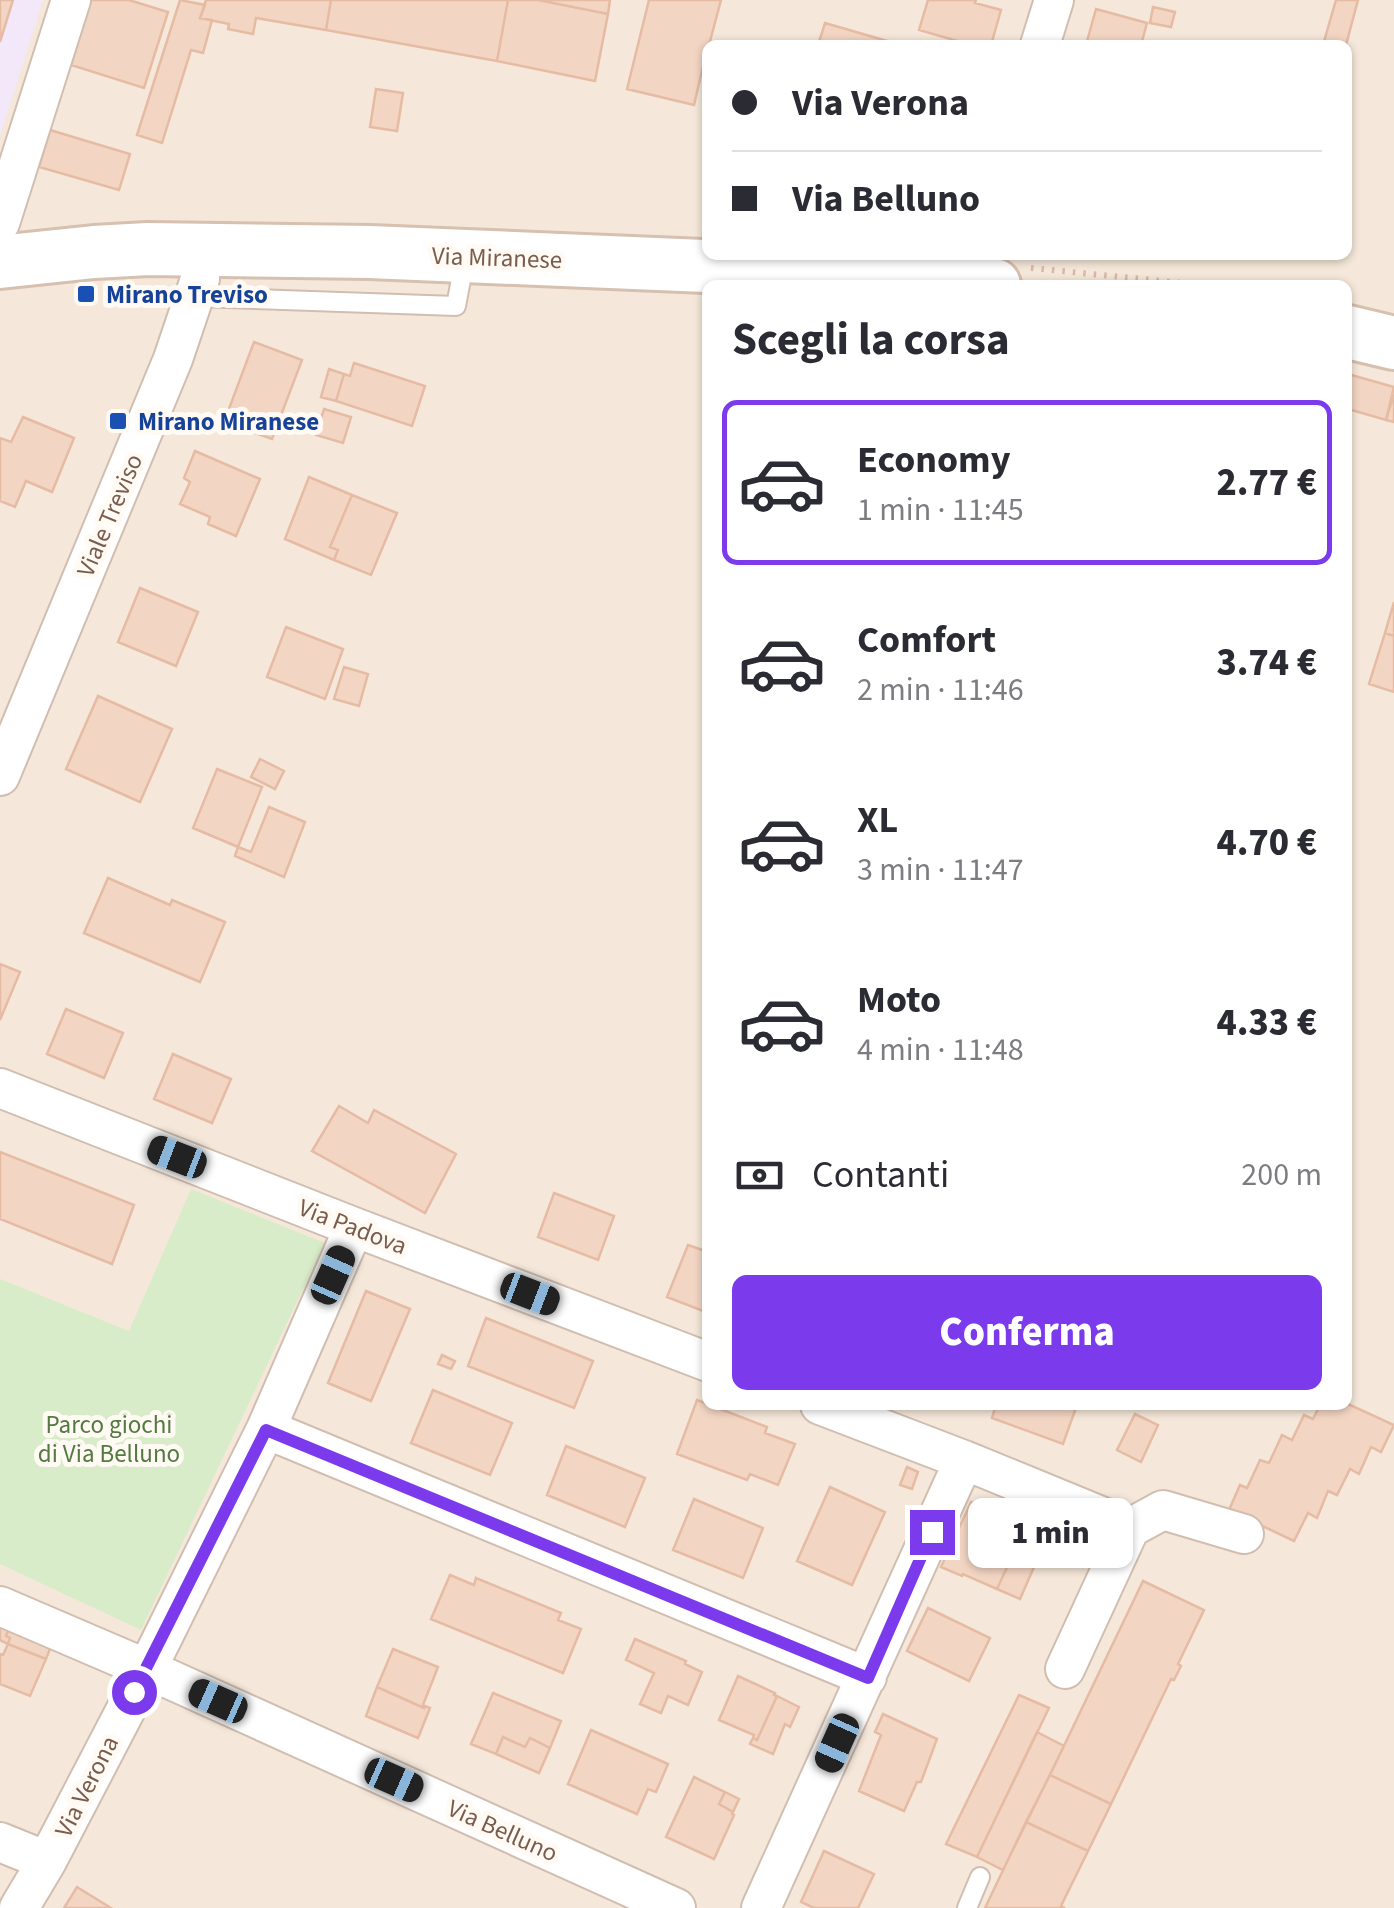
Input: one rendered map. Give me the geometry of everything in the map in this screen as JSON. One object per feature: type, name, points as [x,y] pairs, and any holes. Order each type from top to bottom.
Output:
[{"type":"main road","name":"Via Miranese","points":[[0,262],[94,252],[197,273],[466,255],[822,271],[990,272]]},
{"type":"main road","points":[[1352,333],[1394,344]]},
{"type":"street","points":[[0,223],[70,0]]},
{"type":"street","points":[[1042,40],[1054,0]]},
{"type":"street","name":"Viale Treviso","points":[[0,776],[173,359],[197,273]]},
{"type":"street","name":"Via Padova","points":[[0,1088],[702,1360]]},
{"type":"street","name":"Via Verona","points":[[19,1908],[147,1669],[266,1430],[354,1227]]},
{"type":"street","points":[[833,1410],[1130,1528]]},
{"type":"street","points":[[266,1430],[868,1678]]},
{"type":"street","points":[[761,1908],[964,1460]]},
{"type":"street","points":[[1065,1668],[1130,1528],[1163,1510],[1244,1534]]},
{"type":"street","name":"Via Belluno","points":[[0,1606],[676,1908]]},
{"type":"street","points":[[0,1842],[48,1860]]},
{"type":"lane","points":[[967,1908],[980,1877]]},
{"type":"path","points":[[990,272],[1122,280]]},
{"type":"shaded area","points":[[0,0],[1394,0],[1394,1908],[0,1908]]},
{"type":"shaded area","points":[[0,0],[43,0],[0,135]]},
{"type":"green space","name":"Parco giochi di Via Belluno","points":[[191,1189],[325,1243],[141,1630],[0,1564],[0,1279],[129,1331]]},
{"type":"building","points":[[0,0],[13,0],[0,42]]},
{"type":"building","points":[[91,0],[129,0],[168,12],[144,88],[71,65]]},
{"type":"building","points":[[180,0],[205,5],[200,18],[212,20],[203,53],[191,50],[162,143],[137,135]]},
{"type":"building","points":[[206,0],[331,0],[326,30],[256,18],[253,34],[200,18]]},
{"type":"building","points":[[331,0],[508,0],[497,61],[326,30]]},
{"type":"building","points":[[508,0],[538,0],[608,14],[595,81],[497,61]]},
{"type":"building","points":[[538,0],[610,0],[608,14]]},
{"type":"building","points":[[649,0],[721,0],[710,40],[702,40],[702,71],[694,105],[627,89]]},
{"type":"building","points":[[928,0],[976,0],[975,3],[1001,10],[992,40],[954,40],[919,30]]},
{"type":"building","points":[[1336,0],[1358,0],[1347,40],[1324,40]]},
{"type":"building","points":[[1153,7],[1175,12],[1171,27],[1150,23]]},
{"type":"building","points":[[1096,9],[1147,23],[1142,40],[1087,40]]},
{"type":"building","points":[[825,23],[884,40],[820,40]]},
{"type":"building","points":[[376,89],[403,93],[397,131],[370,127]]},
{"type":"building","points":[[50,130],[130,154],[119,190],[39,167]]},
{"type":"building","points":[[254,342],[302,360],[272,439],[224,422]]},
{"type":"building","points":[[354,363],[425,386],[412,426],[336,401],[344,374],[350,376]]},
{"type":"building","points":[[329,369],[344,374],[336,401],[321,397]]},
{"type":"building","points":[[1352,375],[1394,387],[1386,420],[1352,410]]},
{"type":"building","points":[[1394,394],[1394,422],[1386,420]]},
{"type":"building","points":[[324,409],[351,417],[343,443],[316,435]]},
{"type":"building","points":[[23,417],[74,438],[52,492],[26,481],[15,507],[0,501],[0,438],[11,442]]},
{"type":"building","points":[[195,451],[260,479],[236,536],[208,524],[210,517],[180,504],[190,482],[184,478]]},
{"type":"building","points":[[309,477],[352,495],[330,547],[338,550],[334,560],[285,539]]},
{"type":"building","points":[[352,495],[397,513],[371,575],[334,560],[338,550],[330,547]]},
{"type":"building","points":[[140,588],[198,612],[176,666],[118,642]]},
{"type":"building","points":[[1394,602],[1394,636],[1385,633]]},
{"type":"building","points":[[286,627],[343,649],[325,699],[267,677]]},
{"type":"building","points":[[1385,633],[1394,636],[1394,692],[1369,684]]},
{"type":"building","points":[[344,667],[368,674],[359,706],[334,699]]},
{"type":"building","points":[[98,696],[172,729],[140,802],[66,769]]},
{"type":"building","points":[[260,759],[284,771],[275,789],[251,777]]},
{"type":"building","points":[[217,769],[262,787],[238,847],[193,828]]},
{"type":"building","points":[[269,807],[305,822],[284,877],[235,856],[238,847],[251,852]]},
{"type":"building","points":[[108,878],[170,905],[172,900],[225,922],[200,982],[84,933]]},
{"type":"building","points":[[0,964],[20,972],[0,1020]]},
{"type":"building","points":[[66,1009],[123,1033],[104,1078],[47,1054]]},
{"type":"building","points":[[173,1054],[231,1079],[212,1123],[154,1099]]},
{"type":"building","points":[[339,1106],[368,1123],[374,1110],[456,1154],[425,1213],[312,1151]]},
{"type":"building","points":[[0,1152],[134,1205],[112,1264],[0,1219]]},
{"type":"building","points":[[554,1193],[614,1216],[598,1260],[538,1237]]},
{"type":"building","points":[[688,1245],[702,1250],[702,1311],[667,1297]]},
{"type":"building","points":[[366,1291],[410,1309],[371,1401],[328,1383]]},
{"type":"building","points":[[486,1318],[593,1361],[574,1408],[468,1366]]},
{"type":"building","points":[[442,1355],[455,1361],[451,1369],[438,1364]]},
{"type":"building","points":[[433,1390],[512,1423],[490,1475],[411,1443]]},
{"type":"building","points":[[697,1400],[702,1402],[702,1410],[723,1410],[767,1427],[765,1433],[795,1444],[778,1485],[750,1474],[747,1480],[677,1454]]},
{"type":"building","points":[[1352,1406],[1394,1425],[1381,1452],[1371,1447],[1359,1474],[1350,1469],[1337,1495],[1328,1491],[1317,1518],[1308,1513],[1294,1541],[1229,1510],[1240,1485],[1247,1488],[1260,1460],[1269,1463],[1282,1435],[1292,1440],[1304,1415],[1313,1419],[1318,1410],[1352,1410]]},
{"type":"building","points":[[994,1410],[1075,1410],[1063,1444],[992,1418]]},
{"type":"building","points":[[1135,1414],[1158,1425],[1141,1462],[1117,1450]]},
{"type":"building","points":[[566,1446],[645,1478],[625,1527],[547,1495]]},
{"type":"building","points":[[907,1467],[918,1472],[912,1489],[900,1485]]},
{"type":"building","points":[[830,1487],[885,1512],[852,1585],[797,1561]]},
{"type":"building","points":[[694,1499],[763,1528],[743,1578],[673,1550]]},
{"type":"building","points":[[971,1502],[1026,1526],[997,1589],[941,1567]]},
{"type":"building","points":[[1026,1526],[1048,1535],[1020,1599],[997,1589]]},
{"type":"building","points":[[450,1575],[474,1585],[476,1578],[561,1613],[558,1620],[581,1629],[563,1673],[431,1619]]},
{"type":"building","points":[[1143,1581],[1204,1610],[1178,1664],[1181,1666],[1171,1679],[1111,1804],[1050,1775]]},
{"type":"building","points":[[928,1608],[990,1638],[969,1681],[907,1651]]},
{"type":"building","points":[[0,1622],[10,1626],[8,1644],[0,1640]]},
{"type":"building","points":[[10,1626],[52,1644],[46,1659],[8,1644]]},
{"type":"building","points":[[635,1639],[702,1672],[688,1705],[668,1696],[661,1713],[640,1704],[654,1673],[626,1660]]},
{"type":"building","points":[[8,1644],[46,1659],[30,1696],[0,1684],[0,1654]]},
{"type":"building","points":[[393,1649],[438,1667],[424,1708],[377,1687]]},
{"type":"building","points":[[738,1676],[777,1696],[757,1740],[754,1735],[719,1720]]},
{"type":"building","points":[[377,1687],[430,1708],[418,1738],[366,1716]]},
{"type":"building","points":[[493,1693],[561,1721],[550,1748],[530,1738],[525,1747],[503,1737],[496,1754],[471,1744]]},
{"type":"building","points":[[1019,1695],[1049,1708],[977,1857],[946,1844]]},
{"type":"building","points":[[777,1696],[799,1707],[790,1727],[785,1724],[773,1754],[750,1744],[753,1738],[757,1740]]},
{"type":"building","points":[[883,1714],[937,1739],[921,1782],[917,1782],[904,1811],[859,1791],[881,1735],[875,1732]]},
{"type":"building","points":[[591,1730],[668,1764],[656,1792],[648,1789],[637,1814],[568,1784]]},
{"type":"building","points":[[1037,1732],[1064,1746],[1003,1870],[977,1857]]},
{"type":"building","points":[[503,1737],[525,1747],[530,1738],[550,1748],[539,1773],[496,1754]]},
{"type":"building","points":[[1050,1775],[1111,1804],[1088,1851],[1026,1822]]},
{"type":"building","points":[[694,1777],[725,1792],[719,1804],[734,1815],[714,1859],[666,1837]]},
{"type":"building","points":[[725,1792],[739,1799],[733,1812],[719,1804]]},
{"type":"building","points":[[1026,1822],[1088,1851],[1061,1906],[1065,1908],[985,1908]]},
{"type":"building","points":[[824,1851],[874,1874],[858,1908],[814,1908],[801,1902]]},
{"type":"building","points":[[77,1887],[111,1908],[64,1908]]},
{"type":"place","name":"Mirano Treviso","points":[[86,294]]},
{"type":"place","name":"Mirano Miranese","points":[[118,421]]},
{"type":"route","points":[[134,1692],[266,1430],[868,1678],[932,1532]]}]
